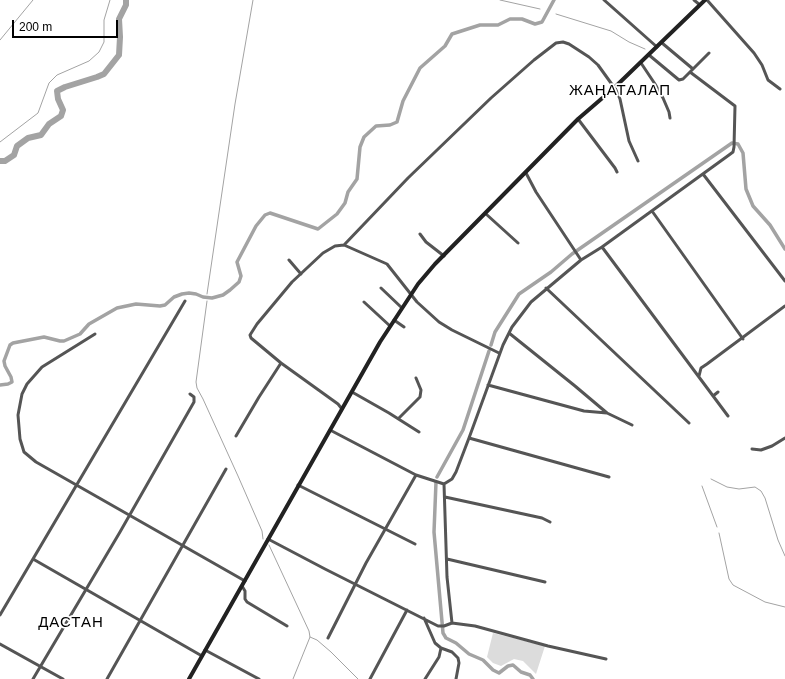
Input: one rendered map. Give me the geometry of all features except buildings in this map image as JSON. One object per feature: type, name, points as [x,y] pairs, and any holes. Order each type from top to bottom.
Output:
[{"type":"main road","points":[[189,679],[298,485],[390,326],[427,273],[578,119],[641,63],[706,0]]},
{"type":"street","points":[[604,0],[657,47]]},
{"type":"street","points":[[694,0],[700,5]]},
{"type":"street","points":[[706,0],[757,57],[769,81],[780,89]]},
{"type":"street","points":[[344,245],[421,165],[491,98],[552,45],[560,42],[565,42],[589,57],[598,66],[618,93],[628,141],[638,161]]},
{"type":"street","points":[[662,43],[693,69]]},
{"type":"street","points":[[649,55],[678,80],[683,79],[709,53]]},
{"type":"street","points":[[641,63],[659,91],[669,112],[670,118]]},
{"type":"street","points":[[444,484],[453,477],[470,438],[499,353],[512,327],[525,309],[546,288],[581,260],[602,247],[730,156],[734,147],[736,108],[734,104],[690,72]]},
{"type":"street","points":[[578,119],[617,172]]},
{"type":"street","points":[[526,173],[536,192],[581,260]]},
{"type":"street","points":[[703,174],[785,281]]},
{"type":"street","points":[[652,211],[743,338]]},
{"type":"street","points":[[486,214],[518,243]]},
{"type":"street","points":[[420,234],[426,242],[444,256]]},
{"type":"street","points":[[342,409],[334,401],[281,363],[251,338],[250,334],[292,282],[323,253],[335,246],[344,245],[387,264],[421,306],[445,326],[499,353]]},
{"type":"street","points":[[602,247],[728,416]]},
{"type":"street","points":[[289,260],[301,274]]},
{"type":"street","points":[[381,288],[402,308]]},
{"type":"street","points":[[546,288],[689,423]]},
{"type":"street","points":[[0,615],[185,301]]},
{"type":"street","points":[[364,302],[390,326]]},
{"type":"street","points":[[699,376],[702,368],[785,306]]},
{"type":"street","points":[[394,320],[404,327]]},
{"type":"street","points":[[509,333],[607,414]]},
{"type":"street","points":[[95,334],[38,370],[26,386],[22,394],[19,408],[20,434],[24,452],[32,459],[245,580]]},
{"type":"street","points":[[236,436],[281,363]]},
{"type":"street","points":[[399,418],[420,397],[421,390],[416,378]]},
{"type":"street","points":[[488,385],[584,411],[607,414],[632,425]]},
{"type":"street","points":[[352,392],[399,418],[419,432]]},
{"type":"street","points":[[713,396],[718,392]]},
{"type":"street","points":[[33,679],[194,402],[194,397],[190,394]]},
{"type":"street","points":[[330,430],[416,475],[444,484]]},
{"type":"street","points":[[470,438],[609,477]]},
{"type":"street","points":[[752,449],[761,450],[772,446],[785,438]]},
{"type":"street","points":[[107,679],[226,469]]},
{"type":"street","points":[[328,638],[355,584],[416,475]]},
{"type":"street","points":[[444,484],[448,587],[452,623]]},
{"type":"street","points":[[298,485],[415,544]]},
{"type":"street","points":[[445,497],[542,518],[550,522]]},
{"type":"street","points":[[268,539],[325,570],[440,626],[452,623],[475,626],[548,646],[606,659]]},
{"type":"street","points":[[32,552],[37,553]]},
{"type":"street","points":[[34,559],[202,656]]},
{"type":"street","points":[[447,559],[545,582]]},
{"type":"street","points":[[242,586],[245,591],[245,599],[247,602],[288,626]]},
{"type":"street","points":[[370,679],[407,610]]},
{"type":"street","points":[[424,618],[435,643],[441,648],[455,654],[458,658],[459,663],[456,679]]},
{"type":"street","points":[[0,644],[63,679]]},
{"type":"street","points":[[425,679],[439,657],[441,648]]},
{"type":"street","points":[[205,650],[259,679]]},
{"type":"shaded area","points":[[493,633],[545,646],[536,674],[523,661],[514,659],[501,666],[493,663],[487,657]]},
{"type":"waterway","points":[[0,40],[33,0]]},
{"type":"waterway","points":[[0,142],[38,113],[49,83],[57,75],[89,61],[99,52],[104,42],[104,20],[110,0]]},
{"type":"waterway","points":[[0,161],[5,161],[14,155],[17,146],[28,138],[41,135],[49,124],[61,116],[63,110],[58,99],[57,91],[104,74],[119,55],[119,19],[126,5],[126,0]]},
{"type":"waterway","points":[[207,294],[235,104],[253,0]]},
{"type":"waterway","points":[[500,0],[540,9]]},
{"type":"waterway","points":[[0,385],[12,382],[4,361],[10,345],[13,343],[44,337],[64,341],[80,334],[89,324],[117,308],[136,304],[165,305],[174,297],[189,293],[212,298],[223,295],[239,282],[241,276],[237,262],[256,226],[265,215],[270,213],[318,229],[337,214],[345,203],[348,192],[357,179],[360,147],[364,137],[376,126],[390,125],[397,122],[403,101],[420,68],[445,46],[452,34],[480,25],[498,25],[510,19],[522,19],[535,24],[542,22],[554,0]]},
{"type":"waterway","points":[[556,14],[611,31],[629,42],[645,49]]},
{"type":"waterway","points":[[491,345],[495,332],[519,294],[551,272],[572,254],[732,143],[738,144],[743,153],[746,189],[753,206],[770,225],[785,249]]},
{"type":"waterway","points":[[207,301],[196,382],[197,388],[238,476],[262,531],[263,539]]},
{"type":"waterway","points":[[437,477],[463,430],[489,351]]},
{"type":"waterway","points":[[711,479],[727,487],[739,489],[755,487],[761,491],[765,498],[778,540],[785,556]]},
{"type":"waterway","points":[[436,482],[434,532],[443,633],[446,638],[456,643],[469,654],[483,660],[493,670],[499,673],[508,666],[513,665],[521,672],[530,675],[533,679]]},
{"type":"waterway","points":[[702,486],[717,527]]},
{"type":"waterway","points":[[719,533],[729,579],[733,585],[765,602],[785,607]]},
{"type":"waterway","points":[[269,545],[309,631],[310,637],[293,679]]},
{"type":"waterway","points":[[310,637],[317,640],[331,652],[358,679]]},
{"type":"district","name":"ЖАҢАТАЛАП","points":[[620,91]]},
{"type":"district","name":"ДАСТАН","points":[[71,623]]}]
